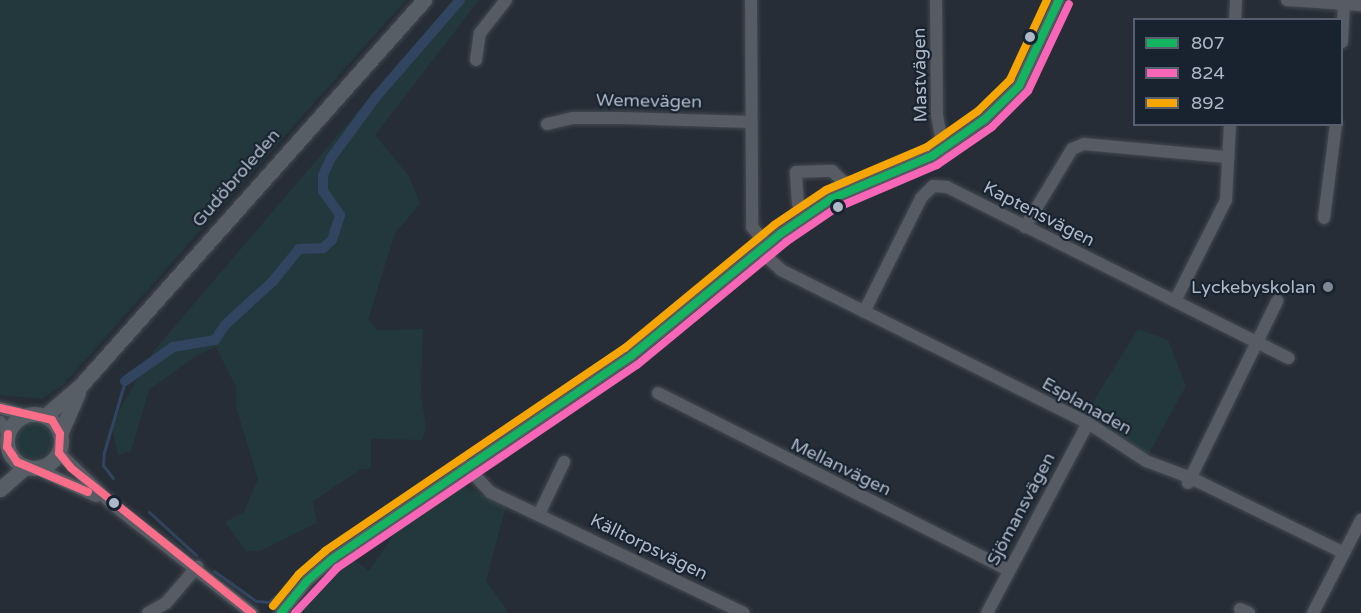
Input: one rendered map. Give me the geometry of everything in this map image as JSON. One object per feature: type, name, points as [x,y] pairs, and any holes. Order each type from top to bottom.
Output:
[{"type":"main road","name":"Gudöbroleden","points":[[45,416],[81,385],[424,0]]},
{"type":"main road","name":"Gudöbroleden","points":[[60,434],[81,385]]},
{"type":"main road","points":[[0,462],[5,434],[19,419],[27,415],[45,416],[60,434],[59,453],[47,465],[31,468],[0,489]]},
{"type":"main road","points":[[5,434],[16,462],[31,468]]},
{"type":"street","points":[[476,60],[480,33],[506,0]]},
{"type":"street","name":"Esplanaden","points":[[751,0],[752,227],[763,247],[781,270],[1088,423],[1146,461],[1342,552]]},
{"type":"street","name":"Mastvägen","points":[[936,0],[937,115],[943,149]]},
{"type":"street","points":[[281,613],[331,560],[466,466],[631,356],[763,247],[831,199],[943,149],[986,119],[1019,87],[1059,0]]},
{"type":"street","points":[[1235,18],[1236,0]]},
{"type":"street","points":[[1287,0],[1361,5]]},
{"type":"street","points":[[1343,18],[1344,4]]},
{"type":"street","name":"Wemevägen","points":[[548,124],[602,118],[750,122]]},
{"type":"street","points":[[1175,302],[1226,200],[1230,126]]},
{"type":"street","points":[[1324,218],[1336,126]]},
{"type":"street","points":[[1025,227],[1053,176],[1072,148],[1078,146],[1228,156]]},
{"type":"street","points":[[798,204],[796,172],[832,171],[844,182]]},
{"type":"street","name":"Kaptensvägen","points":[[864,312],[921,198],[933,186],[947,187],[1289,358]]},
{"type":"street","points":[[1189,481],[1276,301]]},
{"type":"street","name":"Mellanvägen","points":[[658,393],[1009,570]]},
{"type":"street","points":[[0,408],[27,415]]},
{"type":"street","name":"Sjömansvägen","points":[[987,613],[1088,423]]},
{"type":"street","points":[[59,453],[111,503],[197,567],[252,613]]},
{"type":"street","points":[[539,514],[564,462]]},
{"type":"street","name":"Källtorpsvägen","points":[[466,466],[490,492],[744,613]]},
{"type":"street","points":[[31,468],[111,503]]},
{"type":"street","points":[[1313,613],[1342,552],[1361,520]]},
{"type":"street","points":[[148,613],[166,603],[197,567]]},
{"type":"green space","points":[[0,0],[406,0],[63,385],[42,399],[0,395]]},
{"type":"green space","points":[[453,0],[479,0],[375,135],[409,176],[420,204],[395,233],[368,320],[378,330],[423,329],[421,393],[426,429],[422,440],[371,439],[371,468],[360,470],[313,501],[317,523],[260,551],[246,551],[225,522],[244,512],[258,479],[236,407],[236,387],[216,347],[197,355],[149,390],[131,451],[118,455],[111,425],[153,352]]},
{"type":"green space","points":[[1138,329],[1168,340],[1186,386],[1148,455],[1085,415]]},
{"type":"green space","points":[[34,422],[47,427],[52,440],[47,453],[34,458],[21,453],[16,440],[21,427]]},
{"type":"green space","points":[[463,485],[506,506],[486,581],[509,613],[297,613],[320,581],[349,556],[369,571],[397,530]]},
{"type":"waterway","points":[[125,381],[173,347],[215,340],[225,325],[273,281],[299,249],[323,248],[332,240],[340,215],[323,191],[323,175],[331,158],[376,97],[460,0]]},
{"type":"waterway","points":[[113,478],[103,465],[104,452],[125,381]]},
{"type":"waterway","points":[[149,512],[196,555]]},
{"type":"waterway","points":[[214,571],[256,601],[269,602],[335,544]]},
{"type":"transit line","name":"892","points":[[273,606],[299,574],[325,551],[625,348],[774,225],[826,190],[927,147],[978,111],[1010,80],[1047,0]]},
{"type":"transit line","name":"807","points":[[281,613],[307,581],[331,560],[631,356],[780,234],[831,199],[932,156],[985,119],[1019,86],[1059,0]]},
{"type":"transit line","name":"824","points":[[295,613],[337,568],[637,365],[786,242],[836,208],[937,165],[992,127],[1028,91],[1069,4]]},
{"type":"transit line","points":[[0,408],[52,420],[60,434],[59,453],[71,468],[252,613]]},
{"type":"transit line","points":[[8,434],[7,447],[17,462],[88,492]]},
{"type":"place","name":"Lyckebyskolan","points":[[1328,287]]}]
